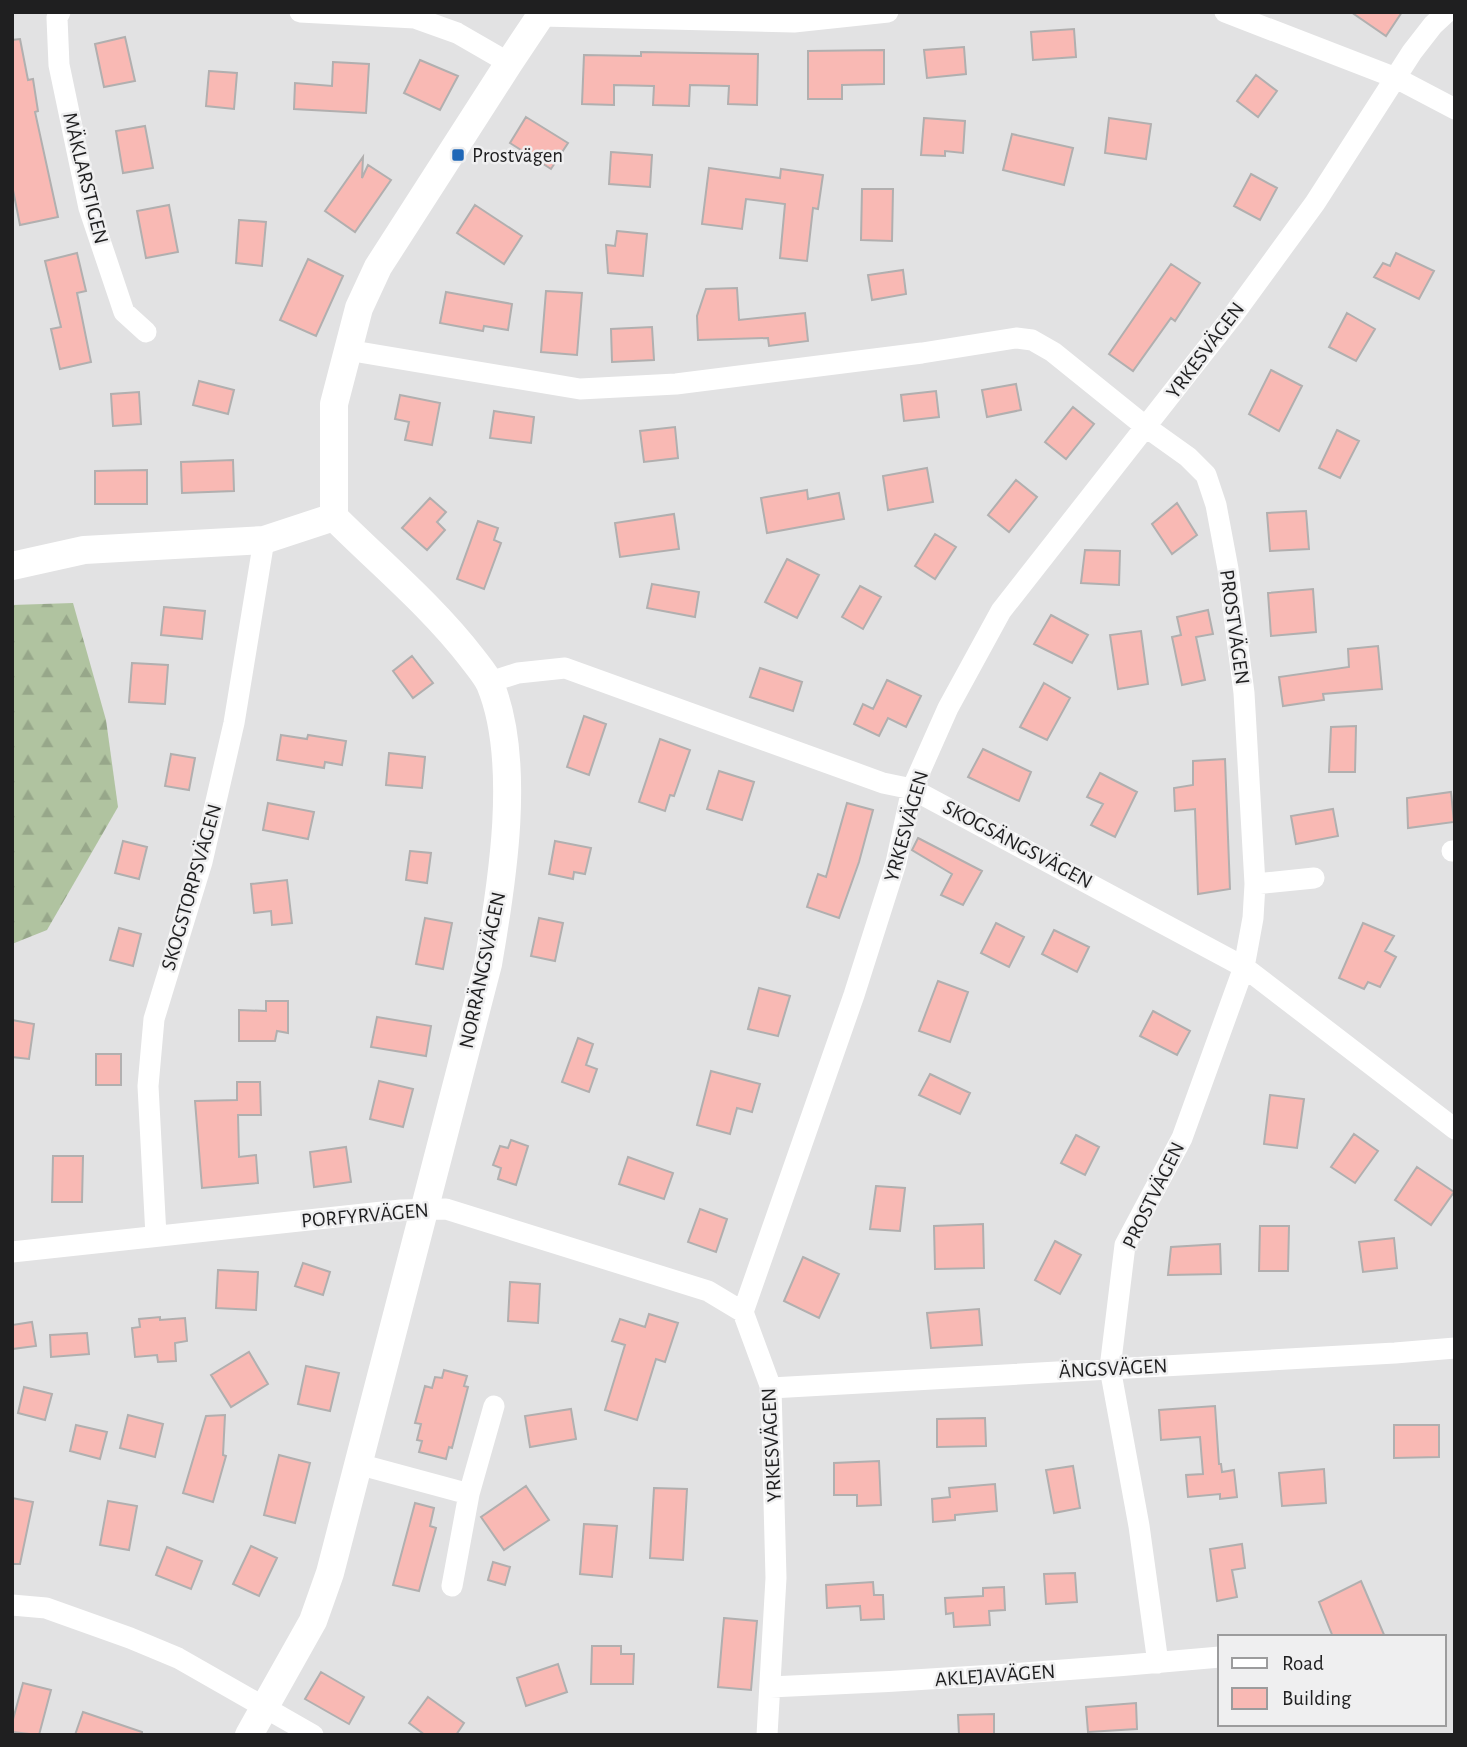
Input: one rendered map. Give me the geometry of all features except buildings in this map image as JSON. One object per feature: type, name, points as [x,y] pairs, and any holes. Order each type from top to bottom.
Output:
[{"type":"street","name":"MÄKLARSTIGEN","points":[[60,12],[57,18],[59,65],[89,208],[124,312],[146,332]]},
{"type":"street","points":[[300,12],[415,18],[457,33],[509,63]]},
{"type":"street","points":[[12,566],[84,550],[264,540],[334,517],[334,404],[359,308],[378,267],[542,14],[794,22],[888,12]]},
{"type":"street","points":[[1225,12],[1396,78],[1455,109]]},
{"type":"street","name":"YRKESVÄGEN","points":[[767,1735],[776,1578],[771,1388],[743,1312],[854,995],[896,863],[912,789],[948,708],[1001,611],[1146,427],[1315,203],[1396,78],[1433,25],[1447,12]]},
{"type":"street","name":"PROSTVÄGEN","points":[[347,349],[580,389],[676,384],[922,353],[1016,338],[1032,340],[1053,352],[1146,427],[1188,457],[1206,475],[1216,505],[1228,569],[1244,693],[1255,884],[1253,918],[1244,967],[1182,1138],[1125,1245],[1110,1368],[1139,1526],[1158,1663]]},
{"type":"street","name":"NORRÄNGSVÄGEN","points":[[248,1735],[313,1621],[322,1598],[488,964],[502,870],[505,829],[505,750],[490,682],[454,636],[334,517]]},
{"type":"street","name":"SKOGSTORPSVÄGEN","points":[[156,1236],[148,1086],[154,1019],[202,862],[234,723],[264,540]]},
{"type":"street","name":"SKOGSÄNGSVÄGEN","points":[[490,682],[518,673],[565,668],[883,783],[912,789],[1244,967],[1455,1129]]},
{"type":"street","points":[[1255,884],[1314,878]]},
{"type":"street","name":"PORFYRVÄGEN","points":[[12,1252],[424,1209],[446,1209],[708,1291],[743,1312]]},
{"type":"street","name":"ÄNGSVÄGEN","points":[[771,1388],[1455,1348]]},
{"type":"street","points":[[452,1586],[469,1494],[494,1406]]},
{"type":"street","points":[[358,1464],[469,1494]]},
{"type":"street","points":[[12,1605],[46,1608],[177,1658],[313,1735]]},
{"type":"street","name":"AKLEJAVÄGEN","points":[[770,1687],[880,1682],[1218,1657]]},
{"type":"green space","points":[[73,603],[106,720],[118,807],[47,930],[12,944],[12,605]]},
{"type":"place","name":"Prostvägen","points":[[458,155]]}]
